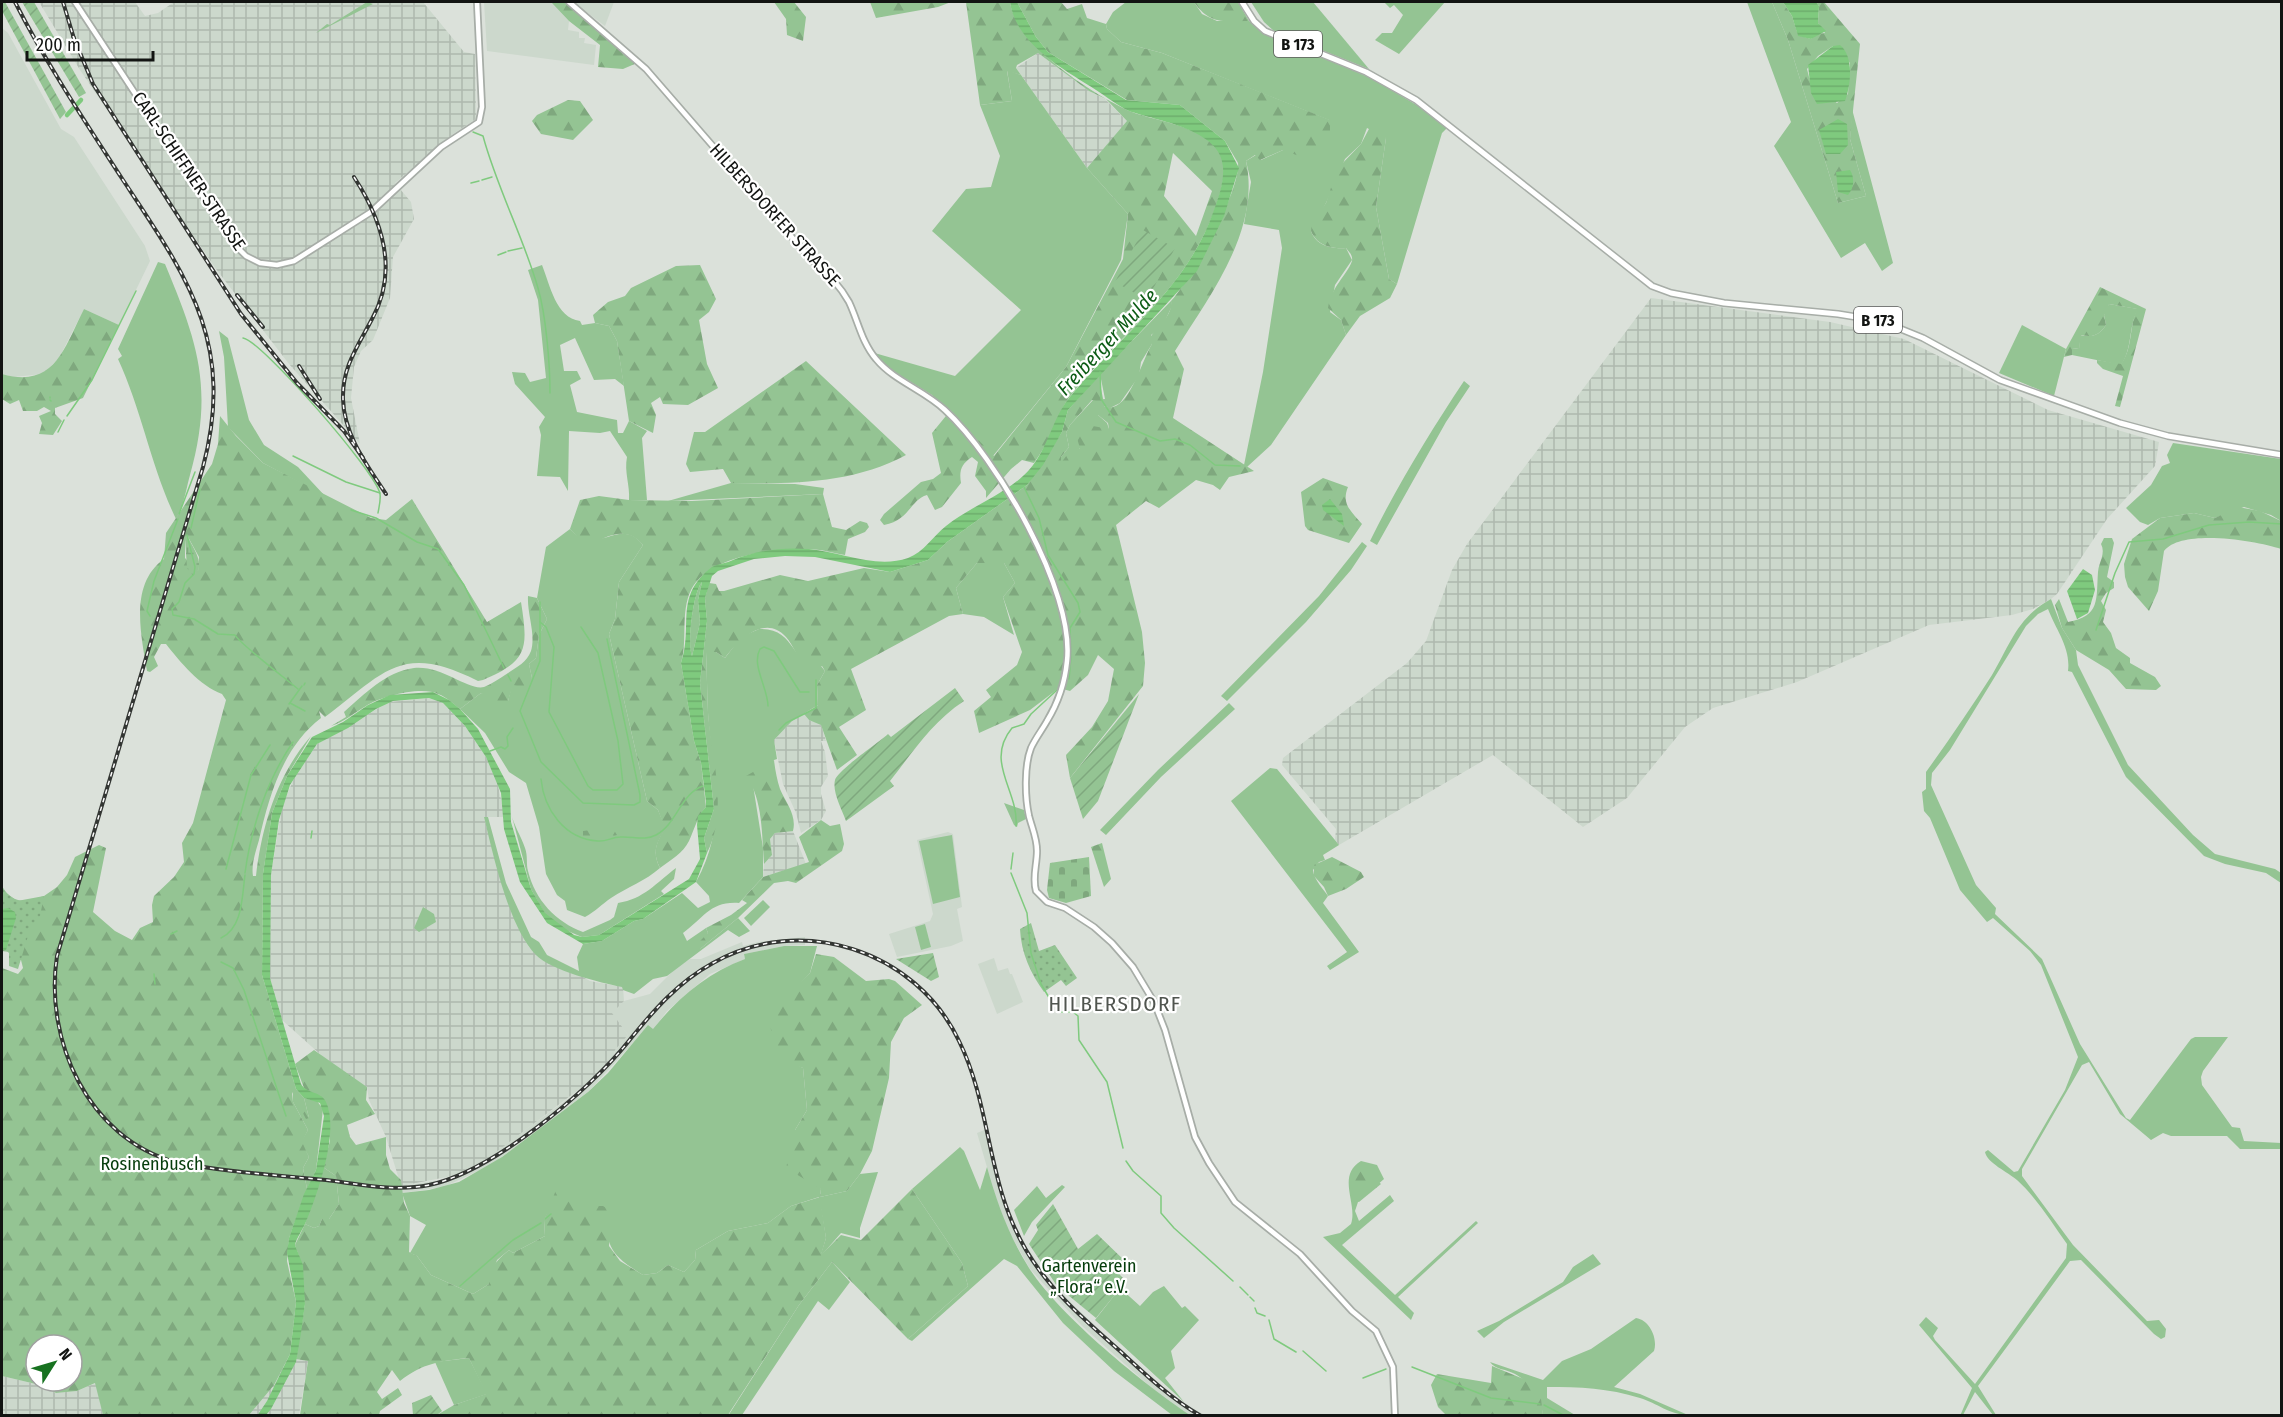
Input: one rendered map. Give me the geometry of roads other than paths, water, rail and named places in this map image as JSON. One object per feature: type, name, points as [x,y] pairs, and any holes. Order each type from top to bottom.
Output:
[{"type":"main road","name":"CARL-SCHIFFNER-STRASSE","points":[[75,2],[234,244],[246,256],[260,263],[277,265],[294,261],[358,221],[441,147],[479,122],[482,107],[477,2]]},
{"type":"main road","name":"HILBERSDORFER STRASSE","points":[[569,2],[646,69],[810,258],[832,278],[849,303],[866,345],[878,362],[944,408],[996,470],[1023,516],[1058,596],[1067,641],[1064,683],[1049,718],[1030,749],[1028,764],[1027,806],[1037,851],[1034,877],[1036,891],[1047,902],[1065,908],[1094,927],[1118,948],[1141,979],[1175,1056],[1196,1137],[1209,1163],[1235,1202],[1300,1254],[1352,1311],[1376,1331],[1393,1367],[1395,1416]]},
{"type":"main road","name":"B 173","points":[[1242,2],[1254,21],[1265,31],[1366,72],[1416,100],[1652,286],[1671,293],[1724,303],[1845,315],[1881,321],[1923,338],[2000,380],[2109,420],[2168,436],[2282,455]]},
{"type":"waterway","points":[[67,115],[81,100]]},
{"type":"waterway","points":[[473,132],[483,136],[538,288],[547,340],[550,393]]},
{"type":"waterway","points":[[482,180],[492,177]]},
{"type":"waterway","points":[[471,183],[479,181]]},
{"type":"waterway","points":[[508,251],[522,248]]},
{"type":"waterway","points":[[498,255],[506,252]]},
{"type":"waterway","points":[[67,416],[92,380],[136,291]]},
{"type":"waterway","points":[[243,338],[254,344],[272,360],[360,461],[380,494],[378,513]]},
{"type":"waterway","name":"Freiberger Mulde","points":[[1100,372],[1101,399],[1116,422],[1160,441],[1175,439],[1190,445],[1215,465],[1240,466]]},
{"type":"waterway","points":[[58,432],[64,420]]},
{"type":"waterway","points":[[293,456],[346,482],[380,493]]},
{"type":"waterway","points":[[179,514],[195,472]]},
{"type":"waterway","points":[[1024,487],[1039,518],[1048,555],[1078,603],[1080,612],[1070,628],[1069,679]]},
{"type":"waterway","points":[[191,528],[200,489]]},
{"type":"waterway","points":[[351,510],[376,518],[417,542],[438,549],[464,585],[504,668]]},
{"type":"waterway","points":[[150,616],[147,611],[154,581],[178,519]]},
{"type":"waterway","points":[[2096,630],[2115,573],[2129,542],[2163,539],[2209,525],[2249,522],[2282,524]]},
{"type":"waterway","points":[[187,535],[195,567],[194,574],[185,583],[179,602],[172,609],[173,615],[194,619],[218,634],[235,635],[298,689]]},
{"type":"waterway","points":[[540,602],[540,661],[520,711],[541,762],[583,803],[634,805],[640,802],[640,795],[607,639]]},
{"type":"waterway","points":[[540,622],[546,627],[554,647],[549,712],[588,786],[593,790],[617,790],[623,784],[618,741],[598,653],[581,627]]},
{"type":"waterway","points":[[768,706],[757,662],[760,649],[764,647],[774,651],[800,692],[809,692]]},
{"type":"waterway","points":[[508,675],[511,681]]},
{"type":"waterway","points":[[779,730],[786,723],[816,708],[816,680]]},
{"type":"waterway","points":[[289,704],[302,686]]},
{"type":"waterway","points":[[1016,826],[1016,813],[1002,765],[1001,753],[1004,741],[1012,728],[1024,724],[1031,714],[1057,690]]},
{"type":"waterway","points":[[290,703],[305,711]]},
{"type":"waterway","points":[[490,751],[501,747],[505,749],[508,746],[507,737],[513,728]]},
{"type":"waterway","points":[[245,873],[251,839],[268,788],[293,742]]},
{"type":"waterway","points":[[226,869],[251,775],[270,745]]},
{"type":"waterway","points":[[541,779],[546,801],[558,820],[575,835],[598,841],[620,837],[647,838],[656,835],[669,824],[689,795],[703,786]]},
{"type":"waterway","points":[[311,838],[312,831]]},
{"type":"waterway","points":[[1011,869],[1013,853]]},
{"type":"waterway","points":[[1011,873],[1027,913],[1031,953],[1041,984],[1054,1006]]},
{"type":"waterway","points":[[221,938],[234,927],[242,902],[245,875]]},
{"type":"waterway","points":[[171,934],[177,931]]},
{"type":"waterway","points":[[221,962],[233,968],[244,990],[286,1116]]},
{"type":"waterway","points":[[154,974],[155,984]]},
{"type":"waterway","points":[[1059,1012],[1073,1012],[1078,1016],[1079,1040],[1107,1082],[1123,1148]]},
{"type":"waterway","points":[[1126,1161],[1133,1171],[1161,1196],[1161,1213],[1174,1228],[1233,1281]]},
{"type":"waterway","points":[[545,1219],[551,1214]]},
{"type":"waterway","points":[[460,1286],[513,1240],[541,1223]]},
{"type":"waterway","points":[[1240,1287],[1248,1295]]},
{"type":"waterway","points":[[1250,1297],[1254,1301]]},
{"type":"waterway","points":[[1255,1308],[1257,1313],[1265,1316]]},
{"type":"waterway","points":[[1269,1320],[1274,1339],[1296,1352]]},
{"type":"waterway","points":[[1303,1351],[1326,1371]]},
{"type":"waterway","points":[[1412,1367],[1491,1398],[1540,1404]]},
{"type":"waterway","points":[[1363,1378],[1386,1369]]},
{"type":"waterway","points":[[1544,1405],[1565,1416]]},
{"type":"railway","points":[[15,2],[39,47],[185,280],[199,313],[209,347],[213,383],[212,423],[203,467],[57,956],[55,988],[58,1020],[66,1052],[78,1082],[96,1108],[118,1132],[144,1150],[175,1162],[231,1171],[377,1187],[403,1188],[429,1185],[454,1177],[481,1164],[509,1147],[564,1106],[611,1062],[667,998],[688,979],[713,963],[747,948],[783,941],[818,942],[853,949],[885,963],[915,983],[940,1009],[959,1041],[978,1092],[1003,1198],[1026,1250],[1046,1279],[1069,1305],[1159,1386],[1201,1416]]},
{"type":"railway","points":[[63,2],[75,42]]},
{"type":"railway","points":[[73,36],[93,84],[241,314],[297,383],[344,431],[363,458]]},
{"type":"railway","points":[[354,177],[364,193],[379,228],[386,264],[385,283],[380,301],[356,348],[345,377],[344,412],[347,425],[364,461],[386,494]]},
{"type":"railway","points":[[237,295],[263,327]]},
{"type":"railway","points":[[299,366],[320,399]]},
{"type":"district","name":"HILBERSDORF","points":[[1115,1004]]},
{"type":"park label","name":"Rosinenbusch","points":[[152,1164]]},
{"type":"park label","name":"Gartenverein „Flora“ e.V.","points":[[1089,1276]]}]
